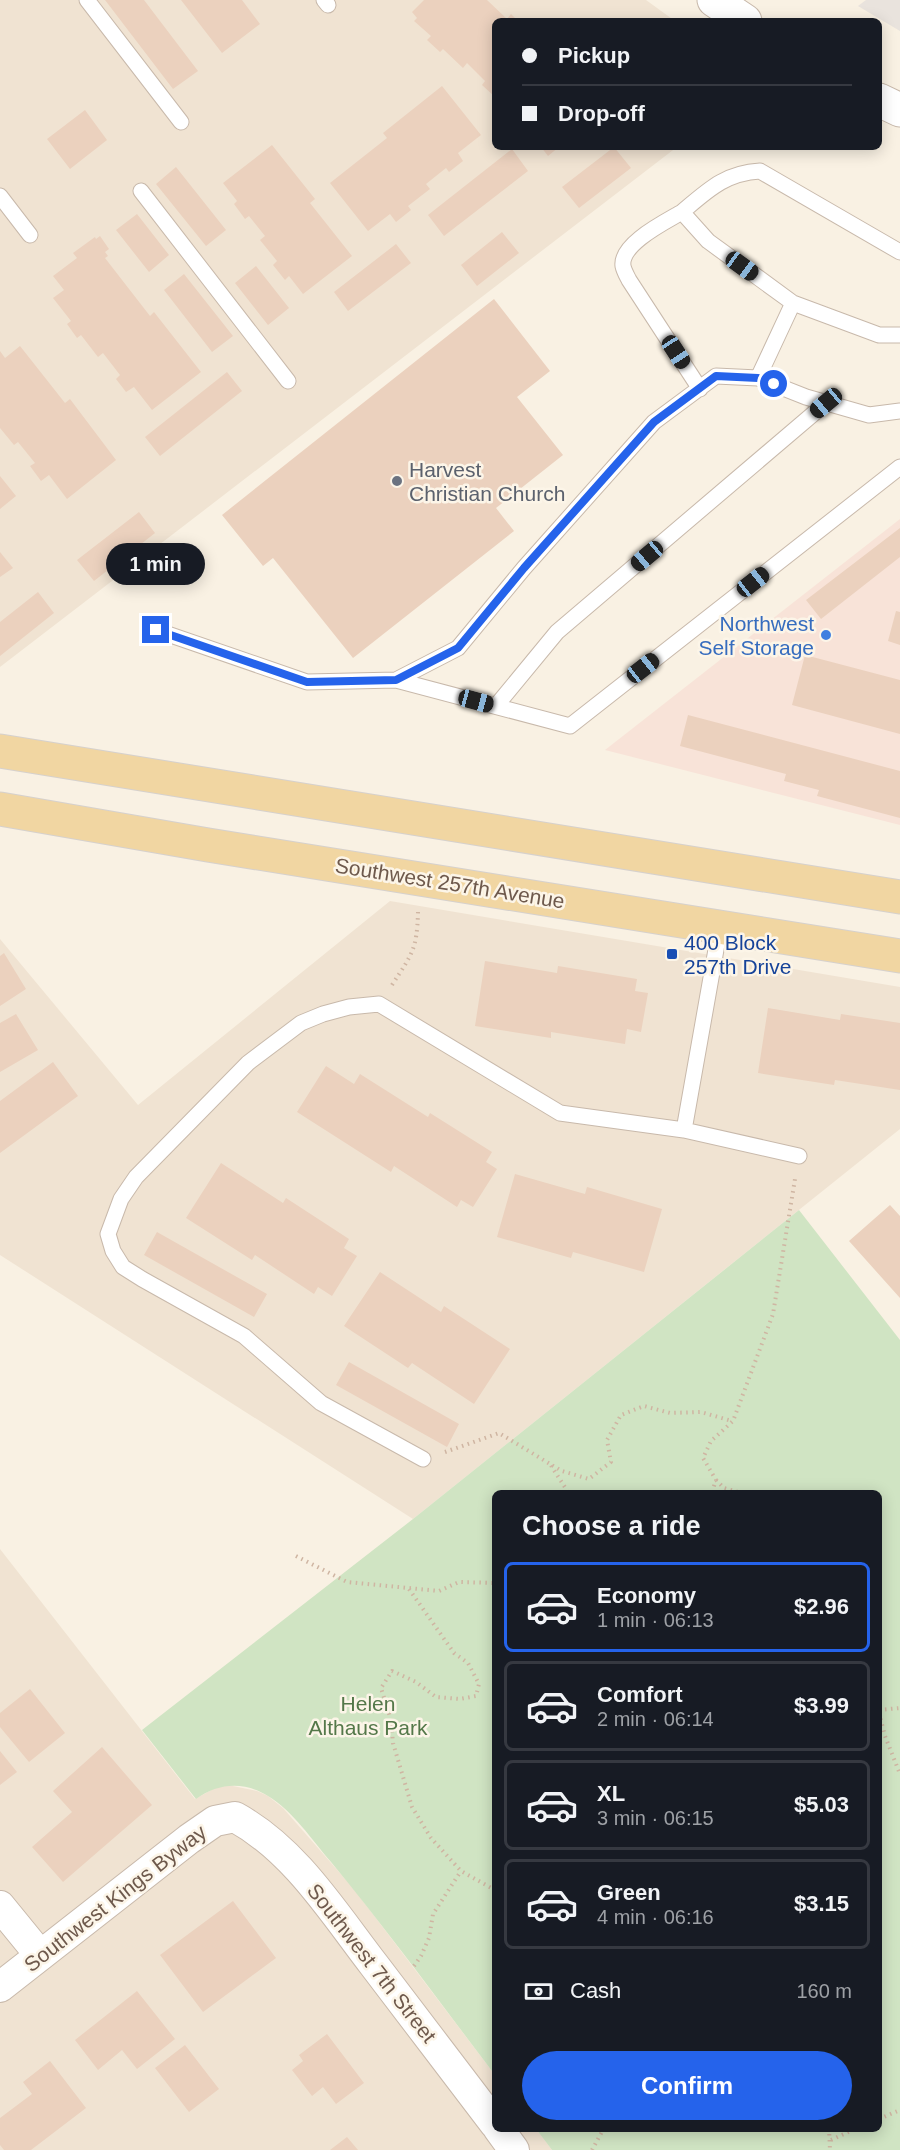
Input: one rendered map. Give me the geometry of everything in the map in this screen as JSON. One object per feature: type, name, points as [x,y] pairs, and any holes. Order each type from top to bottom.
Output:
[{"type":"main road","points":[[0,752],[900,897]]},
{"type":"main road","name":"Southwest 257th Avenue","points":[[0,809],[900,956]]},
{"type":"street","points":[[714,0],[741,18]]},
{"type":"street","points":[[882,101],[900,110]]},
{"type":"street","name":"Southwest Kings Byway","points":[[0,1987],[189,1839],[214,1821],[235,1817]]},
{"type":"street","name":"Southwest 7th Street","points":[[235,1817],[253,1827],[275,1845],[313,1885],[492,2120]]},
{"type":"street","points":[[0,1906],[40,1955]]},
{"type":"street","points":[[501,2132],[514,2150]]},
{"type":"lane","points":[[87,0],[181,122]]},
{"type":"lane","points":[[700,388],[628,280],[623,266],[625,254],[635,242],[682,212],[723,179],[744,172],[760,171],[900,252]]},
{"type":"lane","points":[[141,191],[288,381]]},
{"type":"lane","points":[[0,196],[30,235]]},
{"type":"lane","points":[[682,212],[708,241],[793,303],[879,335],[900,335]]},
{"type":"lane","points":[[758,378],[793,303]]},
{"type":"lane","points":[[396,680],[458,648],[524,568],[654,422],[716,376],[758,378],[806,397],[869,415],[900,411]]},
{"type":"lane","points":[[496,706],[557,632],[826,403]]},
{"type":"lane","points":[[156,630],[307,682],[396,680],[570,726],[900,467]]},
{"type":"lane","points":[[684,1130],[720,927]]},
{"type":"lane","points":[[423,1459],[321,1403],[244,1336],[123,1267],[113,1251],[108,1234],[121,1199],[136,1177],[248,1063],[301,1023],[349,1007],[379,1004],[560,1113],[684,1130],[799,1156]]},
{"type":"path","points":[[379,1004],[415,948],[419,879]]},
{"type":"path","points":[[731,1490],[724,1488],[716,1480],[702,1458],[711,1441],[733,1421],[773,1314],[799,1156]]},
{"type":"path","points":[[423,1459],[499,1433],[562,1472],[589,1479],[611,1462],[607,1440],[621,1416],[644,1406],[670,1413],[701,1412],[733,1421]]},
{"type":"path","points":[[550,1464],[567,1490]]},
{"type":"path","points":[[713,1490],[716,1480]]},
{"type":"path","points":[[296,1556],[347,1582],[439,1591],[459,1582],[492,1584]]},
{"type":"path","points":[[409,1589],[454,1653],[468,1663],[479,1684],[476,1696],[460,1699],[436,1697],[416,1682],[392,1671],[381,1688],[391,1720],[393,1743],[412,1807],[431,1838],[461,1871],[492,1888]]},
{"type":"path","points":[[882,1711],[900,1708]]},
{"type":"path","points":[[882,1724],[900,1774]]},
{"type":"path","points":[[412,1970],[429,1938],[433,1914],[461,1871]]},
{"type":"path","points":[[882,2118],[900,2110]]},
{"type":"path","points":[[592,2150],[602,2132]]},
{"type":"path","points":[[830,2132],[830,2150]]},
{"type":"path","points":[[831,2140],[848,2132]]},
{"type":"shaded area","points":[[0,0],[646,0],[671,18],[492,18],[492,150],[673,150],[0,667]]},
{"type":"shaded area","points":[[866,0],[900,0],[900,31],[882,20],[882,18],[858,6]]},
{"type":"shaded area","name":"Northwest Self Storage","points":[[900,519],[900,825],[605,750]]},
{"type":"shaded area","points":[[390,901],[900,987],[900,1129],[413,1519],[0,1255],[0,939],[138,1105]]},
{"type":"shaded area","points":[[0,1549],[195,1799],[217,1787],[228,1785],[257,1791],[268,1796],[283,1808],[353,1888],[492,2071],[492,2132],[538,2132],[552,2150],[0,2150]]},
{"type":"green space","name":"Helen Althaus Park","points":[[799,1210],[900,1340],[900,2150],[552,2150],[538,2132],[882,2132],[882,1490],[492,1490],[492,2071],[373,1914],[286,1810],[259,1791],[240,1786],[222,1787],[196,1799],[142,1730],[413,1519]]},
{"type":"building","points":[[105,0],[144,0],[198,71],[173,89]]},
{"type":"building","points":[[181,0],[242,0],[260,24],[222,53]]},
{"type":"building","points":[[424,0],[487,0],[506,18],[492,18],[492,94],[482,85],[485,81],[467,63],[463,68],[443,49],[440,52],[427,40],[431,36],[414,21],[417,18],[412,12]]},
{"type":"building","points":[[442,86],[481,135],[458,153],[463,161],[449,172],[446,168],[426,184],[430,189],[408,206],[411,210],[396,222],[390,214],[368,231],[330,183],[387,138],[383,133]]},
{"type":"building","points":[[85,110],[107,140],[70,169],[47,139]]},
{"type":"building","points":[[272,145],[315,199],[310,203],[352,256],[303,294],[289,276],[285,280],[273,265],[277,261],[260,240],[265,236],[249,216],[245,219],[234,204],[237,201],[223,183]]},
{"type":"building","points":[[511,150],[528,171],[444,236],[428,215]]},
{"type":"building","points":[[543,150],[555,150],[548,156]]},
{"type":"building","points":[[610,150],[616,150],[631,168],[579,208],[562,187]]},
{"type":"building","points":[[176,167],[226,230],[206,246],[156,184]]},
{"type":"building","points":[[137,214],[169,255],[149,272],[116,230]]},
{"type":"building","points":[[502,232],[519,253],[477,286],[461,265]]},
{"type":"building","points":[[100,236],[109,249],[105,252],[108,256],[105,258],[150,316],[154,312],[201,372],[152,410],[134,387],[126,392],[116,379],[120,375],[103,353],[98,357],[81,335],[77,338],[67,324],[71,321],[53,298],[64,290],[53,276],[77,258],[73,253],[95,237],[96,239]]},
{"type":"building","points":[[396,244],[411,263],[348,311],[334,292]]},
{"type":"building","points":[[256,266],[289,308],[268,325],[235,283]]},
{"type":"building","points":[[184,274],[233,336],[212,352],[164,290]]},
{"type":"building","name":"Harvest Christian Church","points":[[494,299],[550,371],[517,397],[563,455],[496,508],[514,531],[353,658],[273,558],[263,566],[222,515]]},
{"type":"building","points":[[20,346],[65,403],[70,399],[116,460],[67,499],[49,475],[41,481],[30,466],[35,463],[18,442],[14,445],[0,428],[0,351],[5,358]]},
{"type":"building","points":[[227,372],[242,391],[160,456],[145,437]]},
{"type":"building","points":[[0,476],[16,496],[0,509]]},
{"type":"building","points":[[139,512],[155,533],[94,581],[77,560]]},
{"type":"building","points":[[900,528],[900,557],[821,619],[806,600]]},
{"type":"building","points":[[0,552],[13,568],[0,577]]},
{"type":"building","points":[[38,592],[54,613],[0,656],[0,622]]},
{"type":"building","points":[[896,611],[900,612],[900,645],[888,641]]},
{"type":"building","points":[[805,655],[900,680],[900,734],[792,705]]},
{"type":"building","points":[[688,715],[900,771],[900,818],[817,796],[819,790],[784,781],[786,774],[680,746]]},
{"type":"building","points":[[4,953],[26,989],[0,1006],[0,956]]},
{"type":"building","points":[[485,961],[557,973],[558,966],[637,979],[635,991],[648,993],[641,1032],[627,1029],[625,1044],[551,1032],[551,1038],[475,1026]]},
{"type":"building","points":[[768,1008],[840,1020],[841,1014],[900,1023],[900,1090],[835,1080],[834,1085],[758,1073]]},
{"type":"building","points":[[16,1014],[38,1050],[0,1072],[0,1023]]},
{"type":"building","points":[[53,1062],[78,1096],[0,1153],[0,1101]]},
{"type":"building","points":[[326,1066],[354,1084],[360,1074],[428,1117],[430,1113],[492,1152],[486,1162],[497,1169],[473,1207],[461,1200],[457,1207],[394,1166],[391,1172],[297,1112]]},
{"type":"building","points":[[221,1163],[283,1203],[286,1198],[349,1239],[344,1248],[357,1256],[332,1296],[318,1287],[314,1294],[255,1255],[252,1260],[186,1218]]},
{"type":"building","points":[[515,1174],[585,1194],[587,1187],[662,1209],[644,1272],[573,1252],[571,1258],[497,1237]]},
{"type":"building","points":[[890,1205],[900,1216],[900,1298],[849,1241]]},
{"type":"building","points":[[157,1232],[267,1294],[254,1317],[144,1255]]},
{"type":"building","points":[[380,1272],[441,1312],[444,1306],[510,1349],[474,1404],[412,1363],[408,1368],[344,1326]]},
{"type":"building","points":[[349,1362],[459,1424],[447,1447],[336,1385]]},
{"type":"building","points":[[30,1689],[65,1733],[29,1762],[0,1727],[0,1713]]},
{"type":"building","points":[[102,1747],[152,1805],[63,1882],[32,1847],[72,1812],[53,1791]]},
{"type":"building","points":[[0,1751],[17,1772],[0,1785]]},
{"type":"building","points":[[233,1901],[276,1958],[203,2012],[160,1955]]},
{"type":"building","points":[[137,1991],[175,2039],[137,2069],[122,2050],[98,2070],[75,2040]]},
{"type":"building","points":[[327,2034],[364,2083],[336,2104],[323,2087],[312,2096],[292,2070],[303,2061],[299,2055]]},
{"type":"building","points":[[185,2045],[219,2089],[189,2112],[155,2068]]},
{"type":"building","points":[[50,2061],[86,2108],[31,2150],[4,2150],[0,2145],[0,2118],[32,2094],[23,2082]]},
{"type":"building","points":[[347,2137],[358,2150],[330,2150]]},
{"type":"place","name":"Harvest Christian Church","points":[[397,481]]},
{"type":"place","name":"Northwest Self Storage","points":[[826,635]]},
{"type":"place","name":"400 Block 257th Drive","points":[[672,954]]},
{"type":"route","points":[[156,630],[307,682],[396,680],[458,648],[524,568],[654,422],[716,376],[758,378],[774,384]]}]
